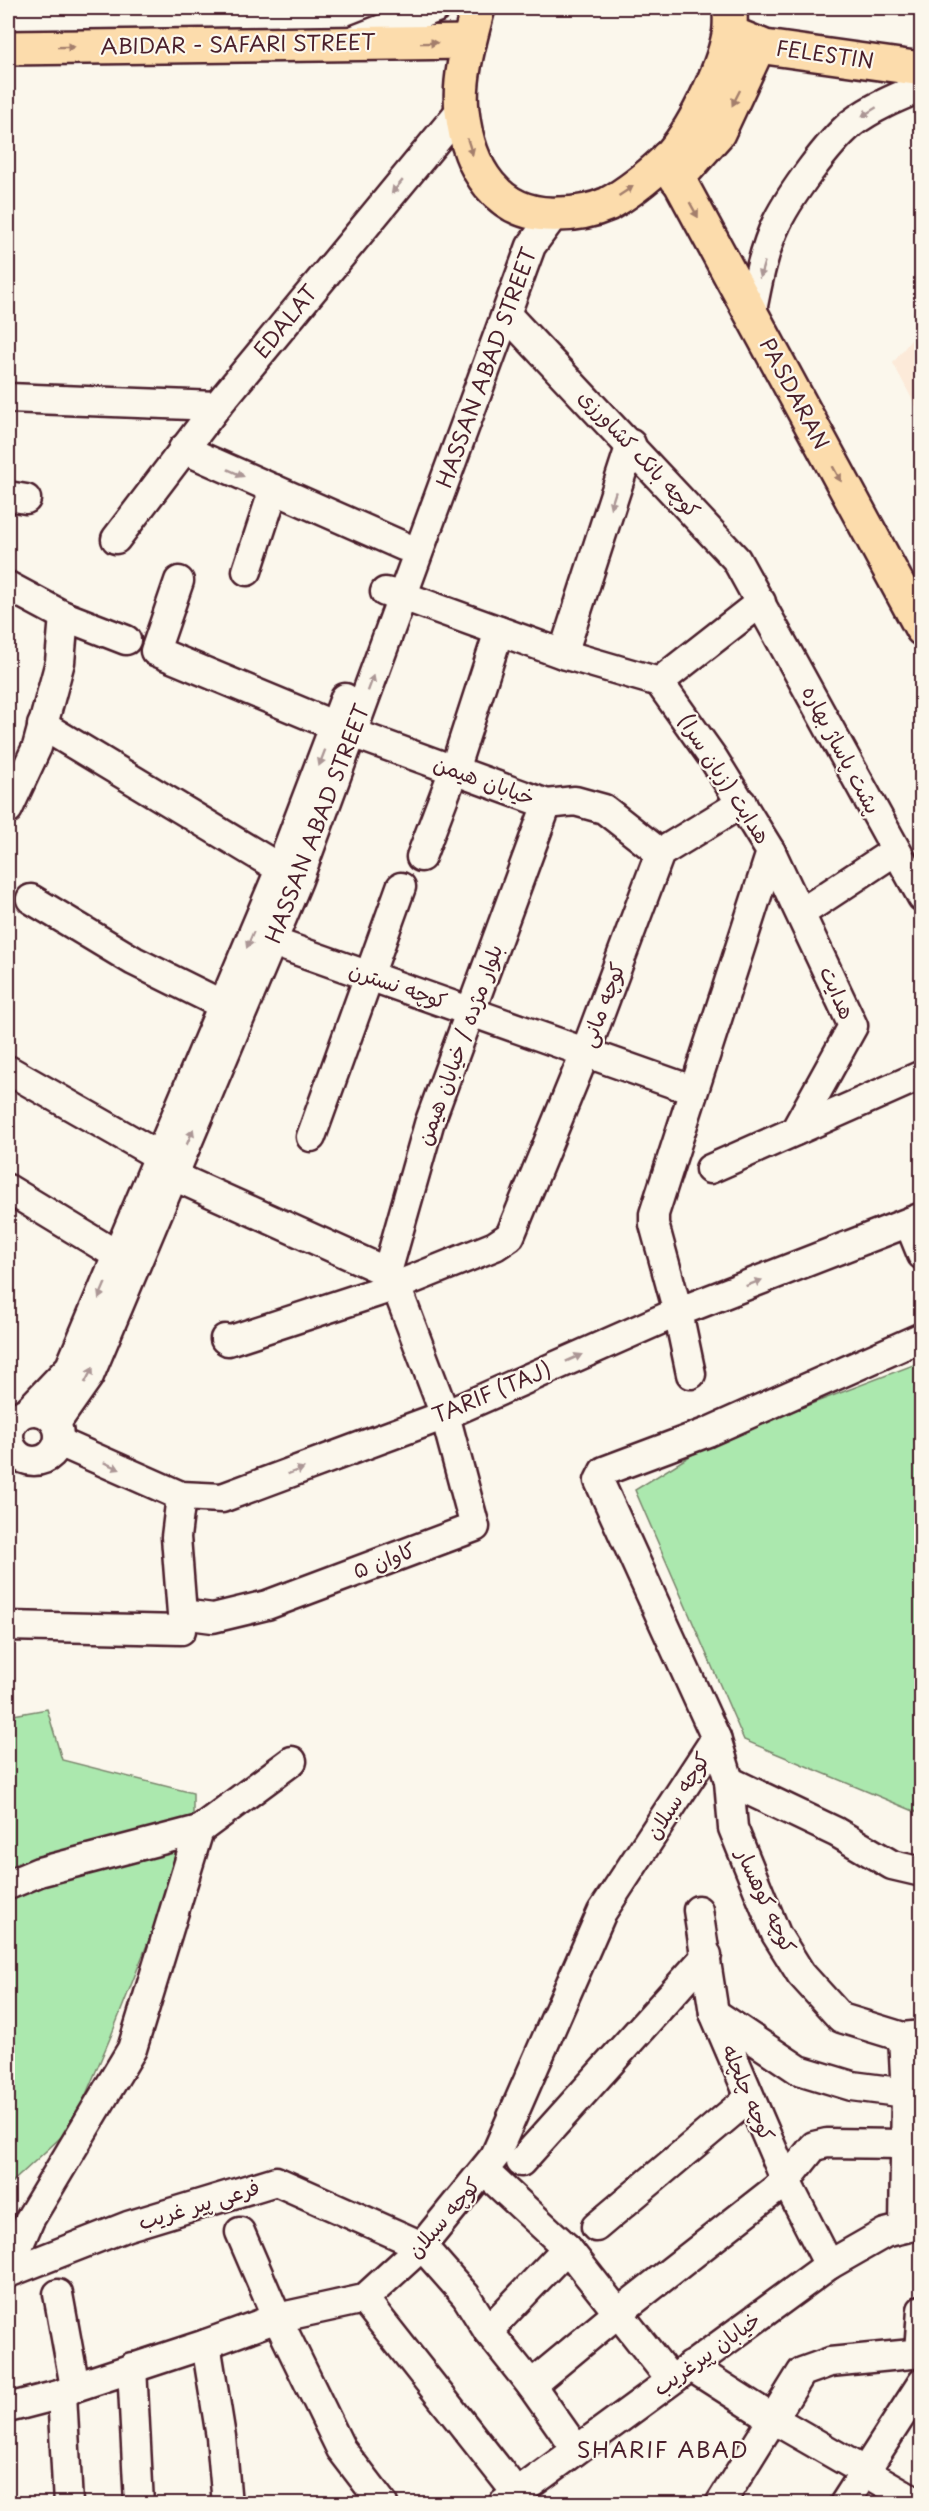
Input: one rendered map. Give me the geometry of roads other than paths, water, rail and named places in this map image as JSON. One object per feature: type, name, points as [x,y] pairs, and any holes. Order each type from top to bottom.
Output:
[{"type":"main road","points":[[478,8],[470,42],[462,110],[477,167],[509,205],[542,214],[579,213],[607,204],[672,169],[740,28]]},
{"type":"main road","name":"FELESTIN","points":[[740,28],[921,69]]},
{"type":"main road","name":"ABIDAR - SAFARI STREET","points":[[8,48],[470,42]]},
{"type":"main road","name":"PASDARAN","points":[[672,169],[921,629]]},
{"type":"street","points":[[343,44],[436,8]]},
{"type":"street","points":[[751,316],[759,279],[777,222],[834,139],[877,107],[921,87]]},
{"type":"street","name":"EDALAT","points":[[116,539],[217,406],[462,110]]},
{"type":"street","name":"HASSAN ABAD STREET","points":[[57,1432],[89,1376],[162,1166],[223,1005],[289,874],[394,594],[506,314],[542,214]]},
{"type":"street","name":"HASSAN ABAD STREET","points":[[394,594],[403,546],[542,214]]},
{"type":"street","name":"کوچه بانک کشاورزی","points":[[506,314],[631,444],[736,559],[760,602]]},
{"type":"street","points":[[8,398],[217,406]]},
{"type":"street","points":[[563,654],[631,444]]},
{"type":"street","points":[[183,449],[403,546]]},
{"type":"street","points":[[247,571],[274,489]]},
{"type":"street","name":"خیابان هیمن","points":[[179,581],[155,651],[343,729],[547,804],[575,801],[604,809],[660,853]]},
{"type":"street","points":[[8,586],[64,616],[126,640]]},
{"type":"street","points":[[394,594],[563,654],[659,682],[760,602]]},
{"type":"street","name":"پشت پاساژ بهاره","points":[[760,602],[921,897]]},
{"type":"street","points":[[8,809],[37,747],[60,662],[64,616]]},
{"type":"street","points":[[421,857],[454,770],[499,631]]},
{"type":"street","name":"هدایت (زبان سرا)","points":[[659,682],[742,803],[771,852],[729,987],[692,1090],[654,1214],[654,1224],[678,1312]]},
{"type":"street","points":[[42,724],[289,874]]},
{"type":"street","points":[[660,853],[742,803]]},
{"type":"street","name":"بلوار مژده / خیابان هیمن","points":[[392,1279],[429,1124],[547,804]]},
{"type":"street","points":[[801,913],[896,851]]},
{"type":"street","name":"هدایت","points":[[771,852],[853,1026],[795,1131]]},
{"type":"street","name":"کوچه مانی","points":[[392,1279],[503,1242],[510,1236],[585,1053],[660,853]]},
{"type":"street","name":"HASSAN ABAD STREET","points":[[15,1424],[70,1367],[117,1255],[273,942],[289,874]]},
{"type":"street","points":[[311,1137],[401,887]]},
{"type":"street","points":[[31,899],[134,961],[223,1005]]},
{"type":"street","name":"کوچه نسترن","points":[[273,942],[692,1090]]},
{"type":"street","points":[[710,1169],[921,1075]]},
{"type":"street","points":[[11,1080],[162,1166],[392,1279],[445,1415]]},
{"type":"street","points":[[9,1193],[117,1255]]},
{"type":"street","points":[[915,1220],[921,1254]]},
{"type":"street","name":"TARIF (TAJ)","points":[[57,1432],[181,1496],[222,1498],[445,1415],[678,1312],[915,1220]]},
{"type":"street","points":[[225,1339],[228,1341],[392,1279]]},
{"type":"street","points":[[678,1312],[691,1374]]},
{"type":"street","name":"کوچه سبلان","points":[[364,2299],[422,2246],[495,2156],[602,1912],[716,1738],[599,1481],[604,1472],[708,1432],[921,1337]]},
{"type":"street","points":[[44,1412],[57,1432],[49,1457],[15,1463],[14,1452],[9,1441],[15,1424],[44,1412]]},
{"type":"street","name":"کاوان ۵","points":[[181,1622],[213,1618],[267,1605],[475,1527],[445,1415]]},
{"type":"street","points":[[8,1626],[181,1622],[176,1537],[181,1496]]},
{"type":"street","points":[[716,1738],[729,1781],[836,1832],[892,1864],[921,1872]]},
{"type":"street","points":[[8,1886],[39,1872],[199,1830],[292,1761]]},
{"type":"street","name":"کوچه کوهسار","points":[[729,1781],[733,1828],[776,1934],[801,1974],[841,2018],[912,2036]]},
{"type":"street","points":[[8,2272],[30,2219],[132,2049],[199,1830]]},
{"type":"street","name":"کوچه چلچله","points":[[699,1910],[714,2013],[786,2181],[829,2265]]},
{"type":"street","points":[[521,2162],[707,1954]]},
{"type":"street","points":[[714,2013],[799,2070],[852,2086],[914,2094]]},
{"type":"street","points":[[912,2036],[914,2094],[903,2144],[913,2226]]},
{"type":"street","points":[[596,2227],[749,2098]]},
{"type":"street","points":[[531,2385],[619,2312],[786,2181],[814,2146],[827,2143],[903,2144]]},
{"type":"street","points":[[484,2172],[567,2248],[619,2312],[681,2373],[773,2419],[921,2504]]},
{"type":"street","name":"فرعی پیر غریب","points":[[8,2272],[128,2226],[276,2181],[422,2246]]},
{"type":"street","name":"خیابان پیرغریب","points":[[509,2498],[829,2265],[885,2233],[913,2226]]},
{"type":"street","points":[[240,2232],[277,2318],[341,2449],[383,2504]]},
{"type":"street","points":[[422,2246],[466,2296],[488,2331],[531,2385],[576,2449]]},
{"type":"street","points":[[488,2331],[567,2248]]},
{"type":"street","points":[[58,2294],[68,2390],[68,2504]]},
{"type":"street","points":[[8,2408],[206,2344],[277,2318],[364,2299],[509,2498]]},
{"type":"street","points":[[720,2504],[802,2372],[830,2362],[920,2353],[921,2310]]},
{"type":"street","points":[[206,2344],[221,2436],[228,2504]]},
{"type":"street","points":[[132,2367],[139,2504]]},
{"type":"street","points":[[844,2504],[921,2383]]},
{"type":"district","name":"SHARIF ABAD","points":[[663,2450]]}]
